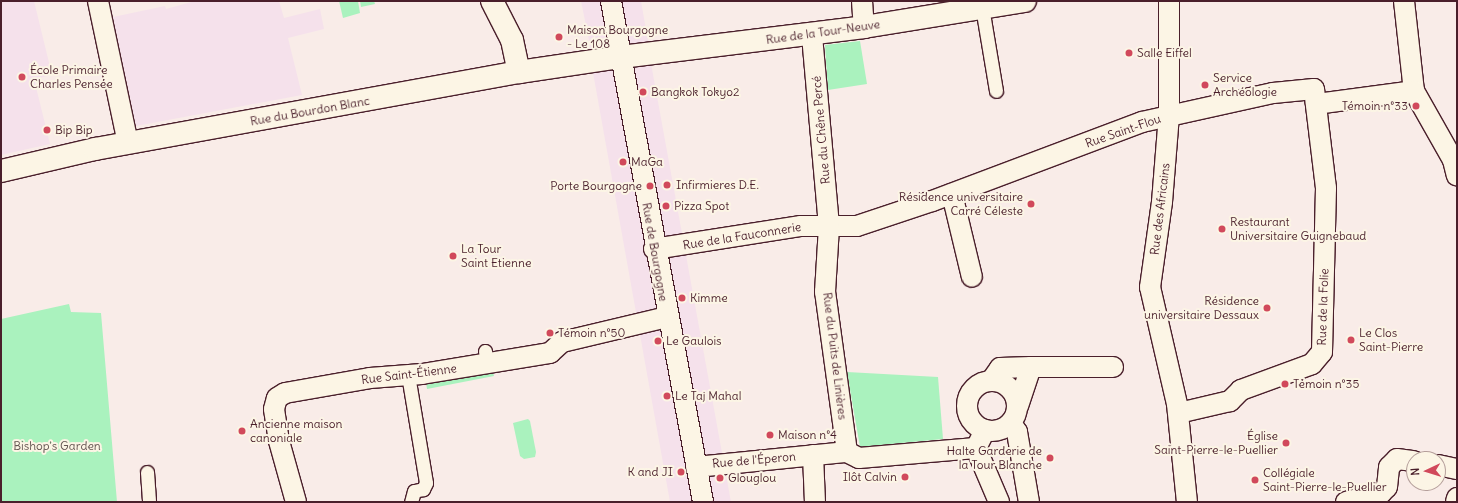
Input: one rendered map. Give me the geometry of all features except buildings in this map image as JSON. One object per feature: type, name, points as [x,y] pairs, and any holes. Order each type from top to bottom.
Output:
[{"type":"street","points":[[98,1],[128,143]]},
{"type":"street","points":[[492,1],[512,40],[519,72]]},
{"type":"street","name":"Rue de Bourgogne","points":[[611,1],[654,249],[703,502]]},
{"type":"street","points":[[862,1],[864,27]]},
{"type":"street","name":"Rue de la Tour-Neuve","points":[[621,57],[864,27],[1025,1]]},
{"type":"street","name":"Rue des Africains","points":[[1169,1],[1169,115],[1162,202],[1150,287],[1178,413],[1187,502]]},
{"type":"street","points":[[1404,1],[1414,91],[1453,160],[1457,176]]},
{"type":"street","name":"Rue du Chêne Percé","points":[[812,34],[830,226]]},
{"type":"street","name":"Rue du Bourdon Blanc","points":[[1,171],[128,143],[519,72],[621,57]]},
{"type":"street","name":"Rue Saint-Flou","points":[[830,226],[857,226],[952,194],[1142,122],[1169,115],[1273,93],[1314,89],[1316,104]]},
{"type":"street","points":[[1316,104],[1414,91]]},
{"type":"street","name":"Rue de la Folie","points":[[1178,413],[1230,401],[1241,390],[1312,364],[1322,352],[1326,188],[1316,104]]},
{"type":"street","points":[[952,194],[972,277]]},
{"type":"street","name":"Rue de la Fauconnerie","points":[[654,249],[801,226],[830,226]]},
{"type":"street","name":"Rue du Puits de Linières","points":[[830,226],[825,292],[847,452]]},
{"type":"street","name":"Rue Saint-Étienne","points":[[296,502],[279,442],[274,409],[277,398],[285,393],[370,378],[408,375],[486,357],[550,352],[562,342],[668,317]]},
{"type":"street","points":[[1031,367],[1014,415],[999,430],[985,430],[972,421],[967,407],[968,399],[976,386],[991,380],[1000,368],[1031,367],[1112,367]]},
{"type":"street","points":[[991,380],[1007,385],[1013,391],[1014,415],[1030,502]]},
{"type":"street","points":[[985,430],[976,448],[999,502]]},
{"type":"street","points":[[815,502],[813,455],[847,452],[859,458],[976,448]]},
{"type":"street","name":"Rue de l'Éperon","points":[[696,467],[813,455]]},
{"type":"street","points":[[1352,501],[1381,492],[1387,487],[1389,468],[1397,458],[1406,460]]},
{"type":"street","points":[[1446,467],[1457,469]]},
{"type":"street","points":[[1456,502],[1457,498]]},
{"type":"lane","points":[[982,7],[996,91]]},
{"type":"lane","points":[[408,375],[426,484],[423,489],[414,491],[410,502]]},
{"type":"lane","points":[[147,472],[149,502]]},
{"type":"shaded area","name":"École Primaire Charles Pensée","points":[[1,1],[34,1],[52,75],[34,79],[50,144],[1,155]]},
{"type":"shaded area","points":[[195,1],[279,1],[284,18],[320,9],[324,29],[288,38],[302,95],[136,126],[113,17],[165,6],[166,9]]},
{"type":"shaded area","points":[[581,1],[641,1],[649,47],[592,55]]},
{"type":"shaded area","points":[[650,58],[731,502],[670,502],[592,67]]},
{"type":"green space","points":[[339,1],[358,1],[360,13],[343,18]]},
{"type":"green space","points":[[360,1],[374,1],[375,4],[361,7]]},
{"type":"green space","points":[[860,41],[867,84],[828,90],[825,45]]},
{"type":"green space","name":"Bishop's Garden","points":[[69,304],[71,312],[101,313],[117,502],[1,502],[1,319]]},
{"type":"green space","points":[[492,370],[494,376],[427,389],[426,382]]},
{"type":"green space","points":[[847,372],[938,377],[943,439],[860,447]]},
{"type":"green space","points":[[528,419],[530,421],[536,452],[535,457],[524,459],[520,456],[513,423]]},
{"type":"place","name":"Maison Bourgogne - Le 108","points":[[559,37]]},
{"type":"place","name":"Salle Eiffel","points":[[1129,53]]},
{"type":"place","name":"École Primaire Charles Pensée","points":[[22,77]]},
{"type":"place","name":"Service Archéologie","points":[[1205,85]]},
{"type":"place","name":"Bangkok Tokyo2","points":[[643,92]]},
{"type":"place","name":"Témoin n°33","points":[[1416,106]]},
{"type":"place","name":"Bip Bip","points":[[47,130]]},
{"type":"place","name":"MaGa","points":[[623,162]]},
{"type":"place","name":"Infirmieres D.E.","points":[[667,185]]},
{"type":"place","name":"Porte Bourgogne","points":[[650,186]]},
{"type":"place","name":"Résidence universitaire Carré Céleste","points":[[1031,204]]},
{"type":"place","name":"Pizza Spot","points":[[666,206]]},
{"type":"place","name":"Restaurant Universitaire Guignebaud","points":[[1222,229]]},
{"type":"place","name":"La Tour Saint Etienne","points":[[453,256]]},
{"type":"place","name":"Kimme","points":[[682,298]]},
{"type":"place","name":"Résidence universitaire Dessaux","points":[[1267,308]]},
{"type":"place","name":"Témoin n°50","points":[[550,333]]},
{"type":"place","name":"Le Clos Saint-Pierre","points":[[1351,340]]},
{"type":"place","name":"Le Gaulois","points":[[658,341]]},
{"type":"place","name":"Témoin n°35","points":[[1285,384]]},
{"type":"place","name":"Le Taj Mahal","points":[[667,396]]},
{"type":"place","name":"Ancienne maison canoniale","points":[[242,431]]},
{"type":"place","name":"Maison n°4","points":[[770,435]]},
{"type":"place","name":"Église Saint-Pierre-le-Puellier","points":[[1286,443]]},
{"type":"place","name":"Halte Garderie de la Tour Blanche","points":[[1050,458]]},
{"type":"place","name":"K and JI","points":[[681,472]]},
{"type":"place","name":"Ilôt Calvin","points":[[905,477]]},
{"type":"place","name":"Glouglou","points":[[720,478]]},
{"type":"place","name":"Collégiale Saint-Pierre-le-Puellier","points":[[1255,480]]}]
